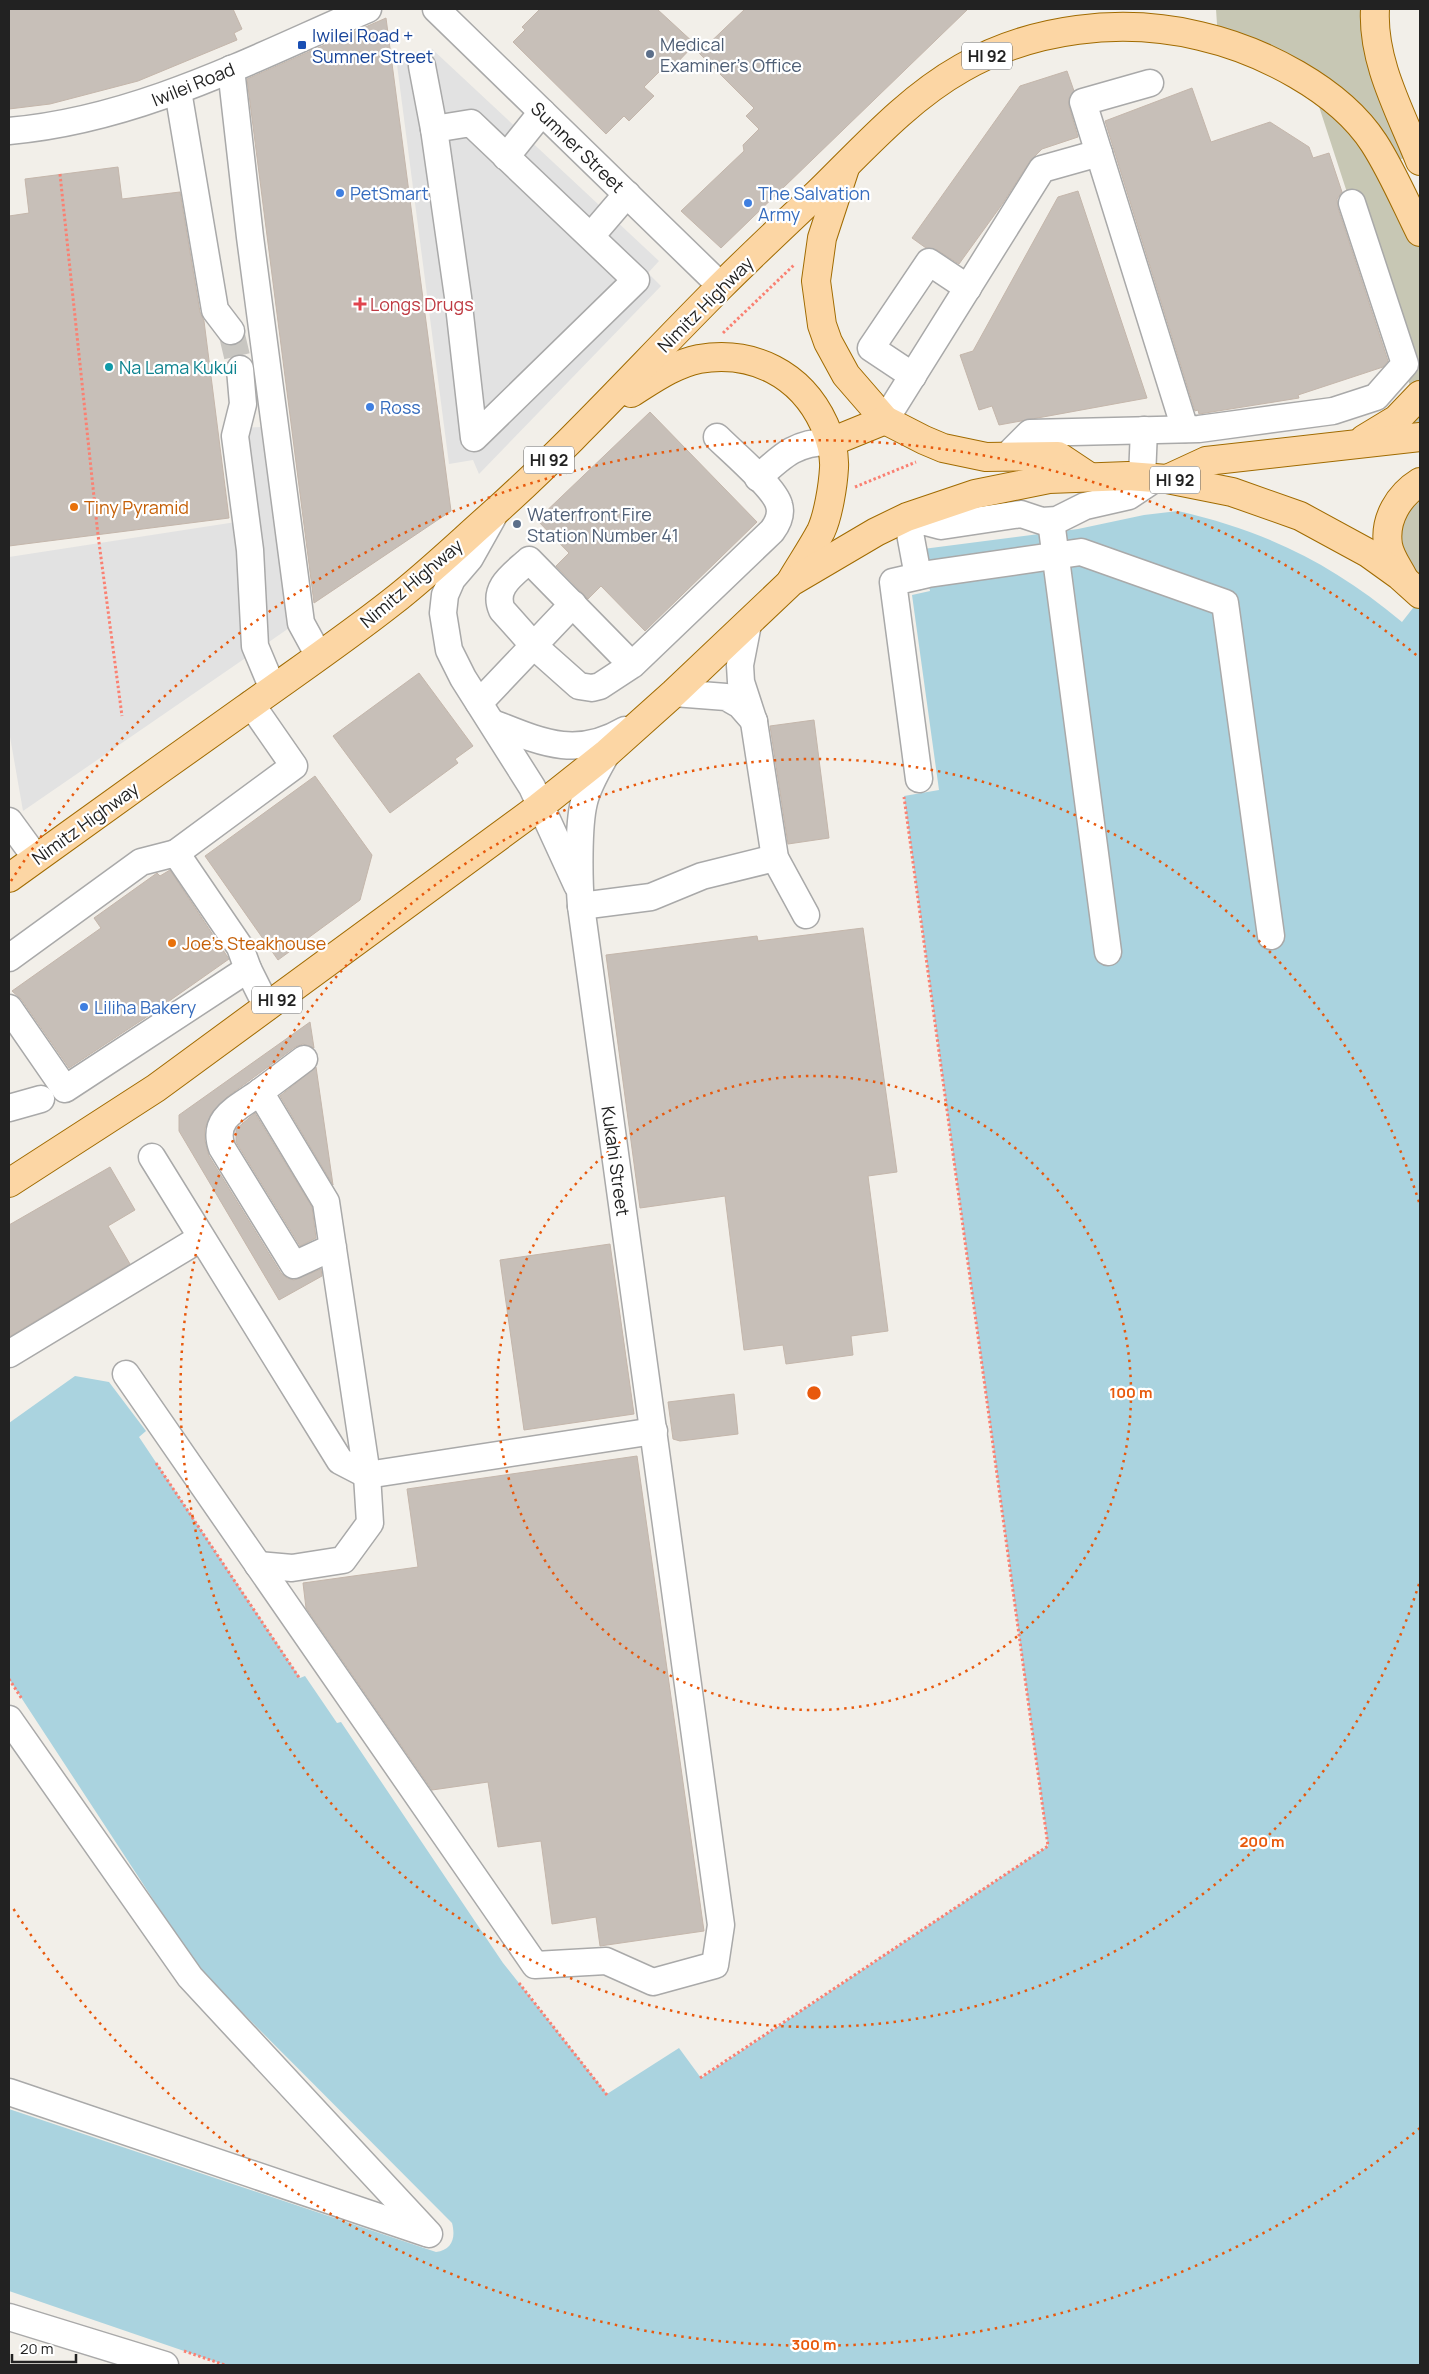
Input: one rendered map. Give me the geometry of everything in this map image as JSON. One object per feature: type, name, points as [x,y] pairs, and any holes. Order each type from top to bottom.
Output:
[{"type":"main road","points":[[1375,9],[1374,29],[1390,88],[1420,161]]},
{"type":"main road","name":"Nimitz Highway","points":[[9,878],[395,600],[498,509],[601,410],[721,286],[886,126],[937,83],[965,66],[995,52],[1057,33],[1090,28],[1154,28],[1186,32],[1248,50],[1302,78],[1328,96],[1372,139],[1420,232]]},
{"type":"main road","points":[[845,167],[822,238],[818,260],[818,303],[822,325],[836,359],[846,375],[886,420],[944,448],[986,457],[1058,456],[1088,476]]},
{"type":"main road","points":[[601,410],[669,370],[698,359],[730,357],[767,365],[799,386],[819,414],[831,442],[834,466],[821,530],[791,582]]},
{"type":"main road","points":[[1348,444],[1397,419],[1420,395]]},
{"type":"main road","points":[[831,442],[886,420]]},
{"type":"main road","points":[[1155,478],[1206,460],[1420,436]]},
{"type":"main road","name":"HI 92","points":[[9,1183],[156,1088],[539,807],[607,752],[674,693],[791,582],[876,532],[907,517],[966,496],[1009,486],[1088,476],[1155,478],[1232,492],[1300,516],[1368,553],[1412,587]]},
{"type":"main road","points":[[1412,587],[1391,556],[1388,535],[1396,505],[1403,495],[1420,482]]},
{"type":"street","name":"Iwilei Road","points":[[9,131],[67,123],[104,115],[178,91],[368,9]]},
{"type":"street","name":"Sumner Street","points":[[436,9],[454,18],[542,112],[721,286]]},
{"type":"street","points":[[422,66],[434,129],[458,296],[474,438],[636,280],[471,123],[434,129]]},
{"type":"street","points":[[231,69],[251,246],[301,623],[319,656]]},
{"type":"street","points":[[1150,83],[1084,102],[1185,430]]},
{"type":"street","points":[[178,91],[215,310],[232,331]]},
{"type":"street","points":[[506,157],[542,112]]},
{"type":"street","points":[[886,420],[1042,169],[1099,153]]},
{"type":"street","points":[[591,236],[626,194]]},
{"type":"street","points":[[1006,457],[1030,433],[1185,430],[1334,411],[1376,397],[1405,364],[1352,203]]},
{"type":"street","points":[[913,376],[871,348],[929,262],[968,288]]},
{"type":"street","points":[[9,958],[141,862],[176,853],[294,766],[262,697],[255,646],[250,550],[234,436],[243,404],[240,369]]},
{"type":"street","points":[[1334,411],[1348,444]]},
{"type":"street","points":[[1233,424],[1236,456]]},
{"type":"street","points":[[918,576],[907,517],[941,526],[1021,514],[1042,521],[1051,521],[1062,518],[1084,506],[1129,496],[1155,478],[1144,430]]},
{"type":"street","points":[[632,665],[529,560],[502,584],[499,596],[502,610],[534,646],[578,686],[585,688],[600,686],[632,665],[776,525],[780,512],[779,505],[772,492],[717,437]]},
{"type":"street","points":[[758,478],[790,449],[818,441],[831,442]]},
{"type":"street","name":"Kukahi Street","points":[[498,509],[470,558],[452,579],[445,595],[443,614],[449,650],[463,678],[532,787],[539,807],[580,898]]},
{"type":"street","points":[[1051,521],[1108,952]]},
{"type":"street","points":[[912,788],[893,582],[918,576],[1055,554],[1081,552],[1225,603],[1271,936]]},
{"type":"street","points":[[573,604],[534,646],[486,713],[543,743],[573,746],[607,740],[644,718]]},
{"type":"street","points":[[748,624],[740,666],[741,682],[754,722],[775,858],[806,916]]},
{"type":"street","points":[[674,693],[726,697],[740,705],[754,722]]},
{"type":"street","name":"Kukahi Street","points":[[258,1566],[535,1965],[606,1961],[653,1982],[715,1965],[721,1925],[580,898],[584,802],[591,782],[607,752]]},
{"type":"street","points":[[9,821],[36,858]]},
{"type":"street","points":[[176,853],[240,947],[248,969],[267,1008]]},
{"type":"street","points":[[580,898],[651,897],[702,876],[775,858]]},
{"type":"street","points":[[9,1008],[65,1089],[248,969]]},
{"type":"street","points":[[304,1059],[222,1121],[217,1135],[222,1148],[294,1265],[333,1247]]},
{"type":"street","points":[[126,1374],[258,1566],[292,1568],[343,1560],[370,1523],[367,1475],[326,1202],[260,1092]]},
{"type":"street","points":[[9,1108],[41,1099]]},
{"type":"street","points":[[152,1157],[340,1461],[367,1475],[654,1431]]},
{"type":"street","points":[[9,1354],[201,1238]]},
{"type":"street","points":[[9,1719],[190,1978],[429,2234],[9,2092]]},
{"type":"street","points":[[9,2317],[165,2365]]},
{"type":"path","points":[[60,174],[98,535],[122,716]]},
{"type":"path","points":[[720,336],[796,264]]},
{"type":"path","points":[[851,489],[919,461]]},
{"type":"path","points":[[700,2078],[1048,1846],[912,788]]},
{"type":"path","points":[[155,1461],[300,1679]]},
{"type":"shaded area","points":[[1216,9],[1375,9],[1417,153],[1386,165],[1420,241],[1420,437],[1358,442],[1414,398],[1312,85],[1218,40]]},
{"type":"shaded area","points":[[432,49],[659,261],[648,273],[661,286],[479,474],[473,460],[449,464],[396,57]]},
{"type":"shaded area","points":[[262,427],[292,626],[23,811],[9,731],[9,557],[236,522],[226,428]]},
{"type":"shaded area","points":[[1420,482],[1420,595],[1404,579],[1396,505]]},
{"type":"water","points":[[1178,511],[1240,529],[1297,552],[1350,583],[1402,622],[1420,599],[1420,2365],[225,2365],[9,2291],[9,2109],[436,2252],[446,2249],[453,2238],[452,2223],[198,1968],[9,1679],[9,1423],[75,1376],[109,1382],[146,1431],[139,1437],[300,1678],[305,1676],[337,1723],[341,1722],[503,1963],[607,2094],[679,2048],[701,2078],[1048,1846],[904,796],[939,790],[912,595],[930,591],[923,549],[1078,529],[1144,515]]},
{"type":"building","points":[[9,9],[233,9],[242,29],[234,33],[237,40],[138,81],[50,104],[9,109]]},
{"type":"building","points":[[540,9],[657,9],[695,44],[672,68],[667,64],[644,87],[654,96],[629,121],[624,116],[606,134],[513,42],[525,30],[522,27]]},
{"type":"building","points":[[745,9],[968,9],[721,248],[681,211],[744,151],[743,145],[759,129],[746,116],[754,108],[699,53]]},
{"type":"building","points":[[386,18],[451,511],[314,603],[247,79]]},
{"type":"building","points":[[1067,71],[1074,91],[1069,98],[1069,106],[1078,137],[1042,149],[1030,161],[1003,203],[959,264],[937,250],[926,248],[912,238],[1020,86]]},
{"type":"building","points":[[1192,88],[1211,142],[1270,122],[1309,147],[1313,158],[1329,153],[1342,192],[1337,199],[1338,208],[1388,361],[1383,367],[1298,395],[1299,398],[1199,414],[1198,410],[1195,411],[1105,121]]},
{"type":"building","name":"Na Lama Kukui","points":[[118,167],[122,199],[180,192],[200,312],[204,321],[229,518],[9,546],[9,216],[29,213],[25,179]]},
{"type":"building","points":[[1078,191],[1147,398],[999,425],[992,406],[979,410],[960,355],[973,351],[1058,197]]},
{"type":"building","points":[[650,412],[757,522],[645,631],[601,586],[588,599],[556,566],[569,553],[537,520]]},
{"type":"building","points":[[419,673],[473,746],[455,759],[458,763],[390,813],[333,736]]},
{"type":"building","points":[[814,720],[829,838],[788,844],[770,726]]},
{"type":"building","points":[[315,776],[372,855],[360,900],[278,960],[205,856]]},
{"type":"building","points":[[170,870],[229,959],[69,1068],[21,999],[12,991],[101,928],[94,918],[157,873],[160,876]]},
{"type":"building","points":[[863,928],[897,1172],[868,1176],[888,1331],[851,1336],[853,1355],[786,1364],[783,1345],[744,1350],[725,1196],[640,1208],[606,955],[757,936],[758,941]]},
{"type":"building","points":[[310,1022],[314,1048],[303,1044],[295,1047],[227,1097],[212,1112],[205,1128],[205,1141],[209,1156],[281,1273],[287,1278],[294,1280],[321,1269],[322,1276],[279,1300],[179,1131],[179,1115]]},
{"type":"building","points":[[316,1067],[333,1185],[280,1096]]},
{"type":"building","points":[[255,1113],[312,1207],[316,1238],[300,1246],[236,1142],[236,1129]]},
{"type":"building","points":[[110,1167],[135,1210],[108,1226],[130,1264],[9,1337],[9,1225]]},
{"type":"building","points":[[610,1244],[634,1414],[524,1430],[500,1260]]},
{"type":"building","points":[[734,1394],[738,1434],[680,1441],[673,1439],[668,1402]]},
{"type":"building","points":[[637,1456],[704,1931],[600,1946],[596,1917],[552,1924],[541,1841],[498,1847],[488,1782],[432,1790],[306,1608],[303,1583],[418,1567],[407,1489]]},
{"type":"tunnel","points":[[231,331],[240,369]]},
{"type":"place","name":"Iwilei Road + Sumner Street","points":[[302,45]]},
{"type":"place","name":"Medical Examiner’s Office","points":[[650,54]]},
{"type":"place","name":"PetSmart","points":[[340,193]]},
{"type":"place","name":"The Salvation Army","points":[[748,203]]},
{"type":"place","name":"Longs Drugs","points":[[360,304]]},
{"type":"place","name":"Na Lama Kukui","points":[[109,367]]},
{"type":"place","name":"Ross","points":[[370,407]]},
{"type":"place","name":"Tiny Pyramid","points":[[74,507]]},
{"type":"place","name":"Waterfront Fire Station Number 41","points":[[517,524]]},
{"type":"place","name":"Joe’s Steakhouse","points":[[172,943]]},
{"type":"place","name":"Liliha Bakery","points":[[84,1007]]}]
